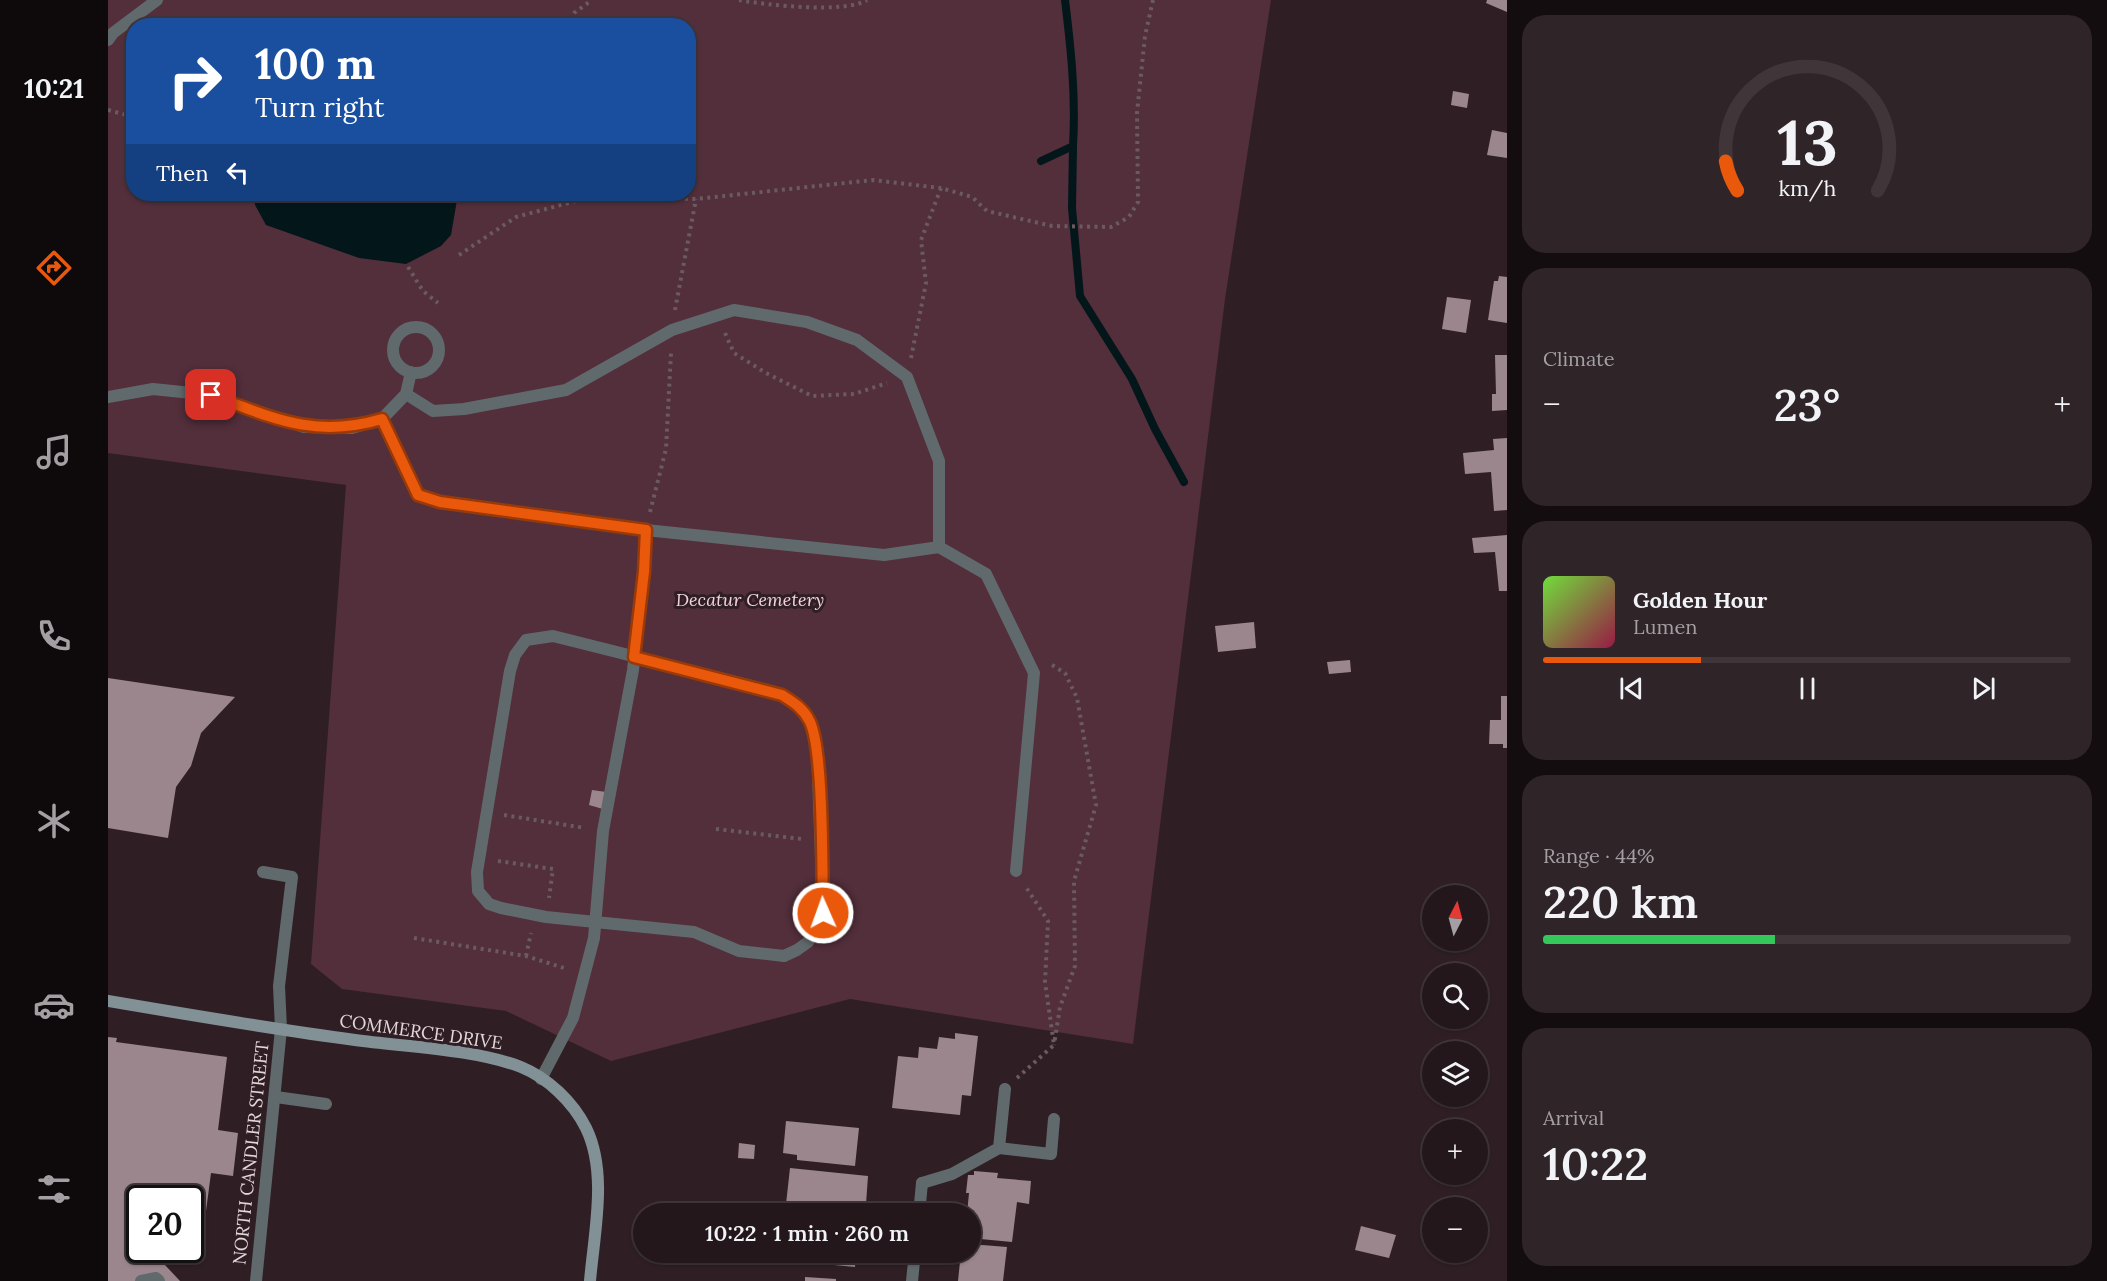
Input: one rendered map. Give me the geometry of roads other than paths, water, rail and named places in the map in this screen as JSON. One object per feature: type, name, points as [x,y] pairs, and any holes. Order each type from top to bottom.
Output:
[{"type":"main road","name":"COMMERCE DRIVE","points":[[108,1001],[281,1029],[497,1059],[522,1068],[541,1079],[568,1102],[585,1127],[591,1142],[597,1188],[590,1281]]},
{"type":"street","points":[[133,18],[157,0]]},
{"type":"street","points":[[108,40],[126,23]]},
{"type":"street","points":[[406,394],[433,411],[464,409],[566,390],[672,330],[734,310],[807,322],[857,340],[907,377],[939,461],[939,547]]},
{"type":"street","points":[[108,397],[153,389],[211,395],[304,427],[352,428],[382,419],[406,394],[411,372]]},
{"type":"street","points":[[382,419],[418,495],[440,502],[646,530],[884,555],[939,547],[987,574],[1034,673],[1016,871]]},
{"type":"street","points":[[541,1079],[573,1018],[596,923],[603,831],[634,657],[644,572],[646,530]]},
{"type":"street","points":[[553,636],[634,657],[782,695],[799,706],[810,721],[817,749],[823,913],[808,942],[784,956],[739,951],[694,932],[546,917],[489,904],[478,891],[480,858],[510,671],[520,646],[526,640],[553,636]]},
{"type":"street","name":"NORTH CANDLER STREET","points":[[256,1281],[276,1097],[281,1029],[279,986],[292,877],[262,872]]},
{"type":"street","points":[[999,1149],[1005,1089]]},
{"type":"street","points":[[276,1097],[326,1104]]},
{"type":"street","points":[[920,1203],[922,1183],[952,1174],[999,1149],[1051,1154],[1054,1119]]},
{"type":"street","points":[[912,1281],[914,1263]]},
{"type":"street","points":[[141,1281],[156,1278],[159,1281]]},
{"type":"waterway","points":[[1041,161],[1073,146],[1074,109],[1065,0]]},
{"type":"waterway","points":[[1073,146],[1072,208],[1080,296],[1132,379],[1155,429],[1184,482]]},
{"type":"park label","name":"Decatur Cemetery","points":[[750,600]]}]
